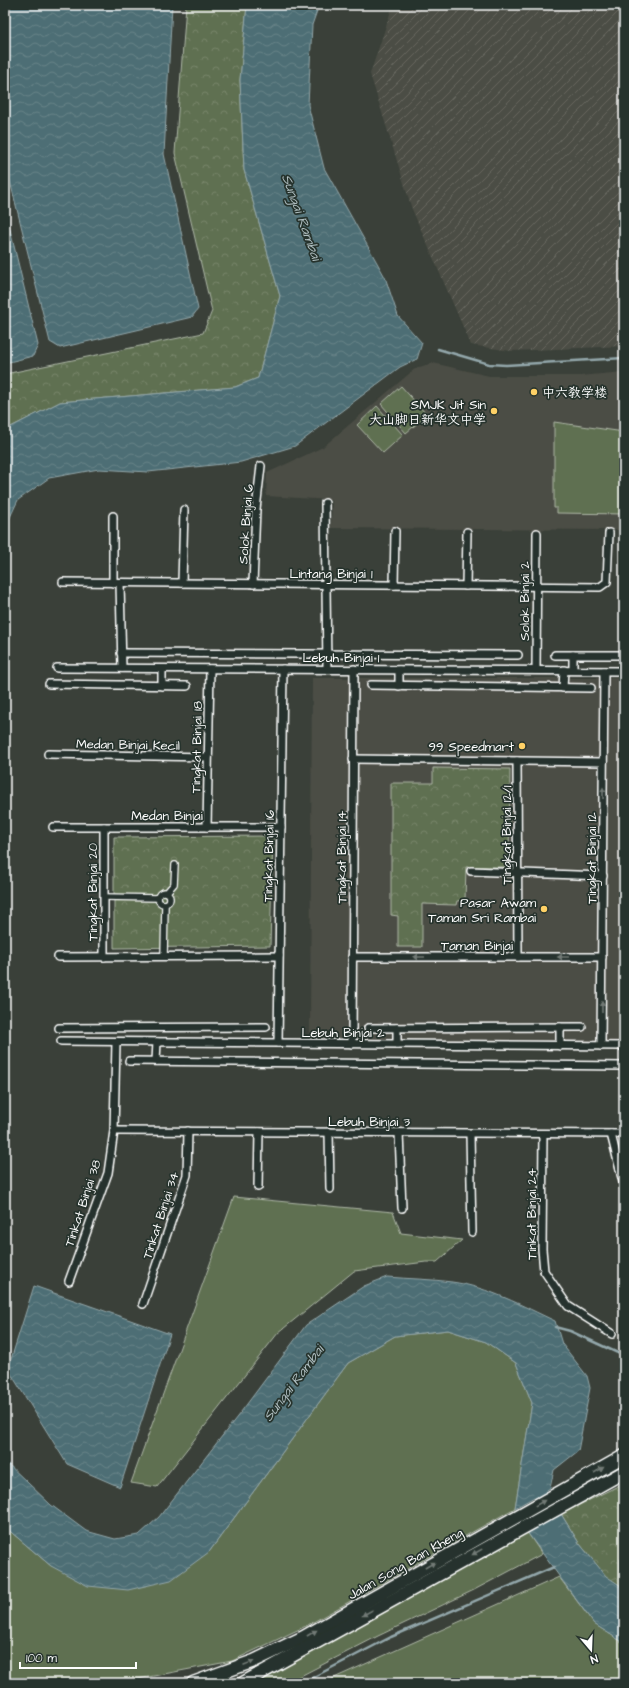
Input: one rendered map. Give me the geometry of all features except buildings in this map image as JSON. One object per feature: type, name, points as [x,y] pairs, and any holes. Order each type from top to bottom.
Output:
[{"type":"main road","name":"Jalan Song Ban Kheng","points":[[193,1683],[254,1661],[302,1638],[624,1456]]},
{"type":"main road","name":"Jalan Song Ban Kheng","points":[[243,1683],[511,1533],[624,1472]]},
{"type":"street","name":"Solok Binjai 6","points":[[253,584],[256,509],[261,466]]},
{"type":"street","points":[[325,503],[327,669]]},
{"type":"street","points":[[182,583],[184,510]]},
{"type":"street","points":[[113,516],[122,668]]},
{"type":"street","points":[[394,585],[395,531]]},
{"type":"street","points":[[466,586],[467,532]]},
{"type":"street","name":"Solok Binjai 2","points":[[536,670],[537,533]]},
{"type":"street","name":"Lintang Binjai 1","points":[[63,582],[600,587],[607,582],[609,533]]},
{"type":"street","name":"Lebuh Binjai 1","points":[[121,653],[518,655]]},
{"type":"street","points":[[555,655],[624,654]]},
{"type":"street","points":[[573,670],[574,655]]},
{"type":"street","name":"Lebuh Binjai 1","points":[[57,668],[624,671]]},
{"type":"street","points":[[162,669],[162,686]]},
{"type":"street","name":"Tingkat Binjai 18","points":[[207,826],[210,669]]},
{"type":"street","name":"Tingkat Binjai 16","points":[[278,1043],[283,669]]},
{"type":"street","name":"Tingkat Binjai 14","points":[[352,1044],[354,669]]},
{"type":"street","points":[[399,670],[399,686]]},
{"type":"street","points":[[563,688],[564,670]]},
{"type":"street","name":"Tingkat Binjai 12","points":[[602,1046],[604,671]]},
{"type":"street","points":[[49,684],[187,686]]},
{"type":"street","points":[[371,685],[591,688]]},
{"type":"street","name":"Medan Binjai Kecil","points":[[48,754],[208,757]]},
{"type":"street","points":[[353,758],[603,762]]},
{"type":"street","name":"Tingkat Binjai 12/1","points":[[518,761],[518,957]]},
{"type":"street","name":"Medan Binjai","points":[[53,827],[281,826]]},
{"type":"street","name":"Tingkat Binjai 20","points":[[104,827],[104,957]]},
{"type":"street","points":[[158,898],[162,892],[167,892],[174,884],[175,864]]},
{"type":"street","points":[[471,871],[603,876]]},
{"type":"street","points":[[164,957],[165,904],[170,898],[167,892]]},
{"type":"street","points":[[104,897],[158,898]]},
{"type":"street","points":[[158,898],[160,902],[165,904]]},
{"type":"street","points":[[58,957],[279,956]]},
{"type":"street","name":"Taman Binjai","points":[[352,957],[602,957]]},
{"type":"street","points":[[59,1028],[266,1027]]},
{"type":"street","points":[[560,1027],[560,1046]]},
{"type":"street","points":[[368,1028],[582,1027]]},
{"type":"street","points":[[397,1028],[397,1044]]},
{"type":"street","name":"Lebuh Binjai 2","points":[[61,1041],[624,1046]]},
{"type":"street","name":"Tinkat Binjai 38","points":[[69,1281],[108,1173],[114,1131],[116,1042]]},
{"type":"street","points":[[156,1061],[157,1042]]},
{"type":"street","points":[[129,1061],[624,1066]]},
{"type":"street","name":"Lebuh Binjai 3","points":[[114,1131],[624,1134]]},
{"type":"street","name":"Tinkat Binjai 34","points":[[143,1304],[187,1176],[188,1131]]},
{"type":"street","points":[[258,1187],[259,1132]]},
{"type":"street","points":[[329,1132],[330,1189]]},
{"type":"street","points":[[399,1133],[402,1208]]},
{"type":"street","points":[[470,1134],[472,1232]]},
{"type":"street","name":"Tinkat Binjai 24","points":[[543,1134],[542,1249],[544,1271],[568,1306],[612,1334]]},
{"type":"street","points":[[610,1134],[624,1186]]},
{"type":"street","points":[[624,1561],[624,1569]]},
{"type":"shaded area","points":[[393,5],[624,5],[624,346],[511,351],[471,345],[412,209],[370,74]]},
{"type":"shaded area","name":"SMJK Jit Sin 大山脚日新华文中学","points":[[433,363],[489,376],[580,376],[624,372],[624,530],[331,528],[332,500],[266,496],[267,473],[323,447],[416,368]]},
{"type":"shaded area","points":[[312,678],[624,678],[624,1042],[310,1038]]},
{"type":"green space","points":[[186,5],[247,5],[240,80],[244,170],[280,296],[258,378],[235,387],[60,402],[5,430],[5,374],[203,333],[212,311],[175,153]]},
{"type":"green space","points":[[401,386],[427,415],[406,433],[381,404]]},
{"type":"green space","points":[[377,406],[403,435],[383,453],[357,425]]},
{"type":"green space","points":[[554,422],[624,432],[624,514],[557,513],[557,508],[554,508]]},
{"type":"green space","points":[[433,768],[510,769],[509,867],[466,867],[465,900],[457,901],[456,905],[422,904],[422,947],[398,947],[398,916],[391,915],[391,783],[433,783]]},
{"type":"green space","points":[[273,836],[270,946],[114,948],[114,837]]},
{"type":"green space","points":[[234,1197],[393,1212],[401,1233],[462,1240],[437,1262],[354,1271],[278,1333],[157,1487],[131,1483]]},
{"type":"green space","points":[[448,1330],[486,1342],[516,1363],[532,1403],[515,1508],[308,1625],[232,1661],[117,1683],[5,1683],[5,1527],[51,1566],[209,1552],[348,1363],[395,1336]]},
{"type":"green space","points":[[624,1483],[624,1588],[606,1577],[579,1543],[561,1514]]},
{"type":"green space","points":[[527,1532],[542,1554],[474,1590],[378,1636],[287,1683],[257,1683]]},
{"type":"green space","points":[[559,1577],[594,1624],[624,1643],[624,1683],[323,1683]]},
{"type":"water","points":[[5,5],[172,5],[164,154],[198,309],[192,317],[60,348],[50,342],[5,161]]},
{"type":"water","points":[[247,5],[319,5],[312,25],[308,105],[324,168],[385,277],[398,316],[422,343],[417,359],[400,367],[295,446],[241,462],[148,472],[99,469],[49,478],[18,500],[5,528],[5,430],[60,402],[235,387],[258,378],[280,296],[244,170],[240,80]]},
{"type":"water","points":[[5,209],[38,345],[33,356],[5,363]]},
{"type":"water","points":[[387,1277],[436,1280],[465,1284],[518,1303],[555,1321],[562,1344],[587,1376],[590,1388],[578,1451],[554,1470],[550,1488],[515,1508],[532,1403],[516,1363],[486,1342],[448,1330],[395,1336],[348,1363],[209,1552],[171,1580],[128,1590],[88,1586],[51,1566],[5,1527],[5,1461],[51,1505],[86,1531],[115,1539],[139,1535],[159,1517],[244,1408],[306,1325],[364,1286]]},
{"type":"water","points":[[34,1286],[170,1334],[120,1487],[67,1464],[8,1369]]},
{"type":"water","points":[[561,1514],[579,1543],[606,1576],[624,1588],[624,1643],[594,1624],[527,1532]]},
{"type":"waterway","points":[[438,349],[489,364],[506,365],[624,358]]},
{"type":"waterway","points":[[555,1327],[570,1331],[620,1354],[624,1365]]},
{"type":"waterway","name":"Sungai Rambai","points":[[540,1475],[538,1485],[555,1539]]},
{"type":"waterway","points":[[302,1683],[391,1637],[554,1567]]},
{"type":"place","name":"中六教学楼","points":[[534,392]]},
{"type":"place","name":"SMJK Jit Sin 大山脚日新华文中学","points":[[494,411]]},
{"type":"place","name":"99 Speedmart","points":[[522,746]]},
{"type":"place","name":"Pasar Awam Taman Sri Rambai","points":[[544,909]]}]
